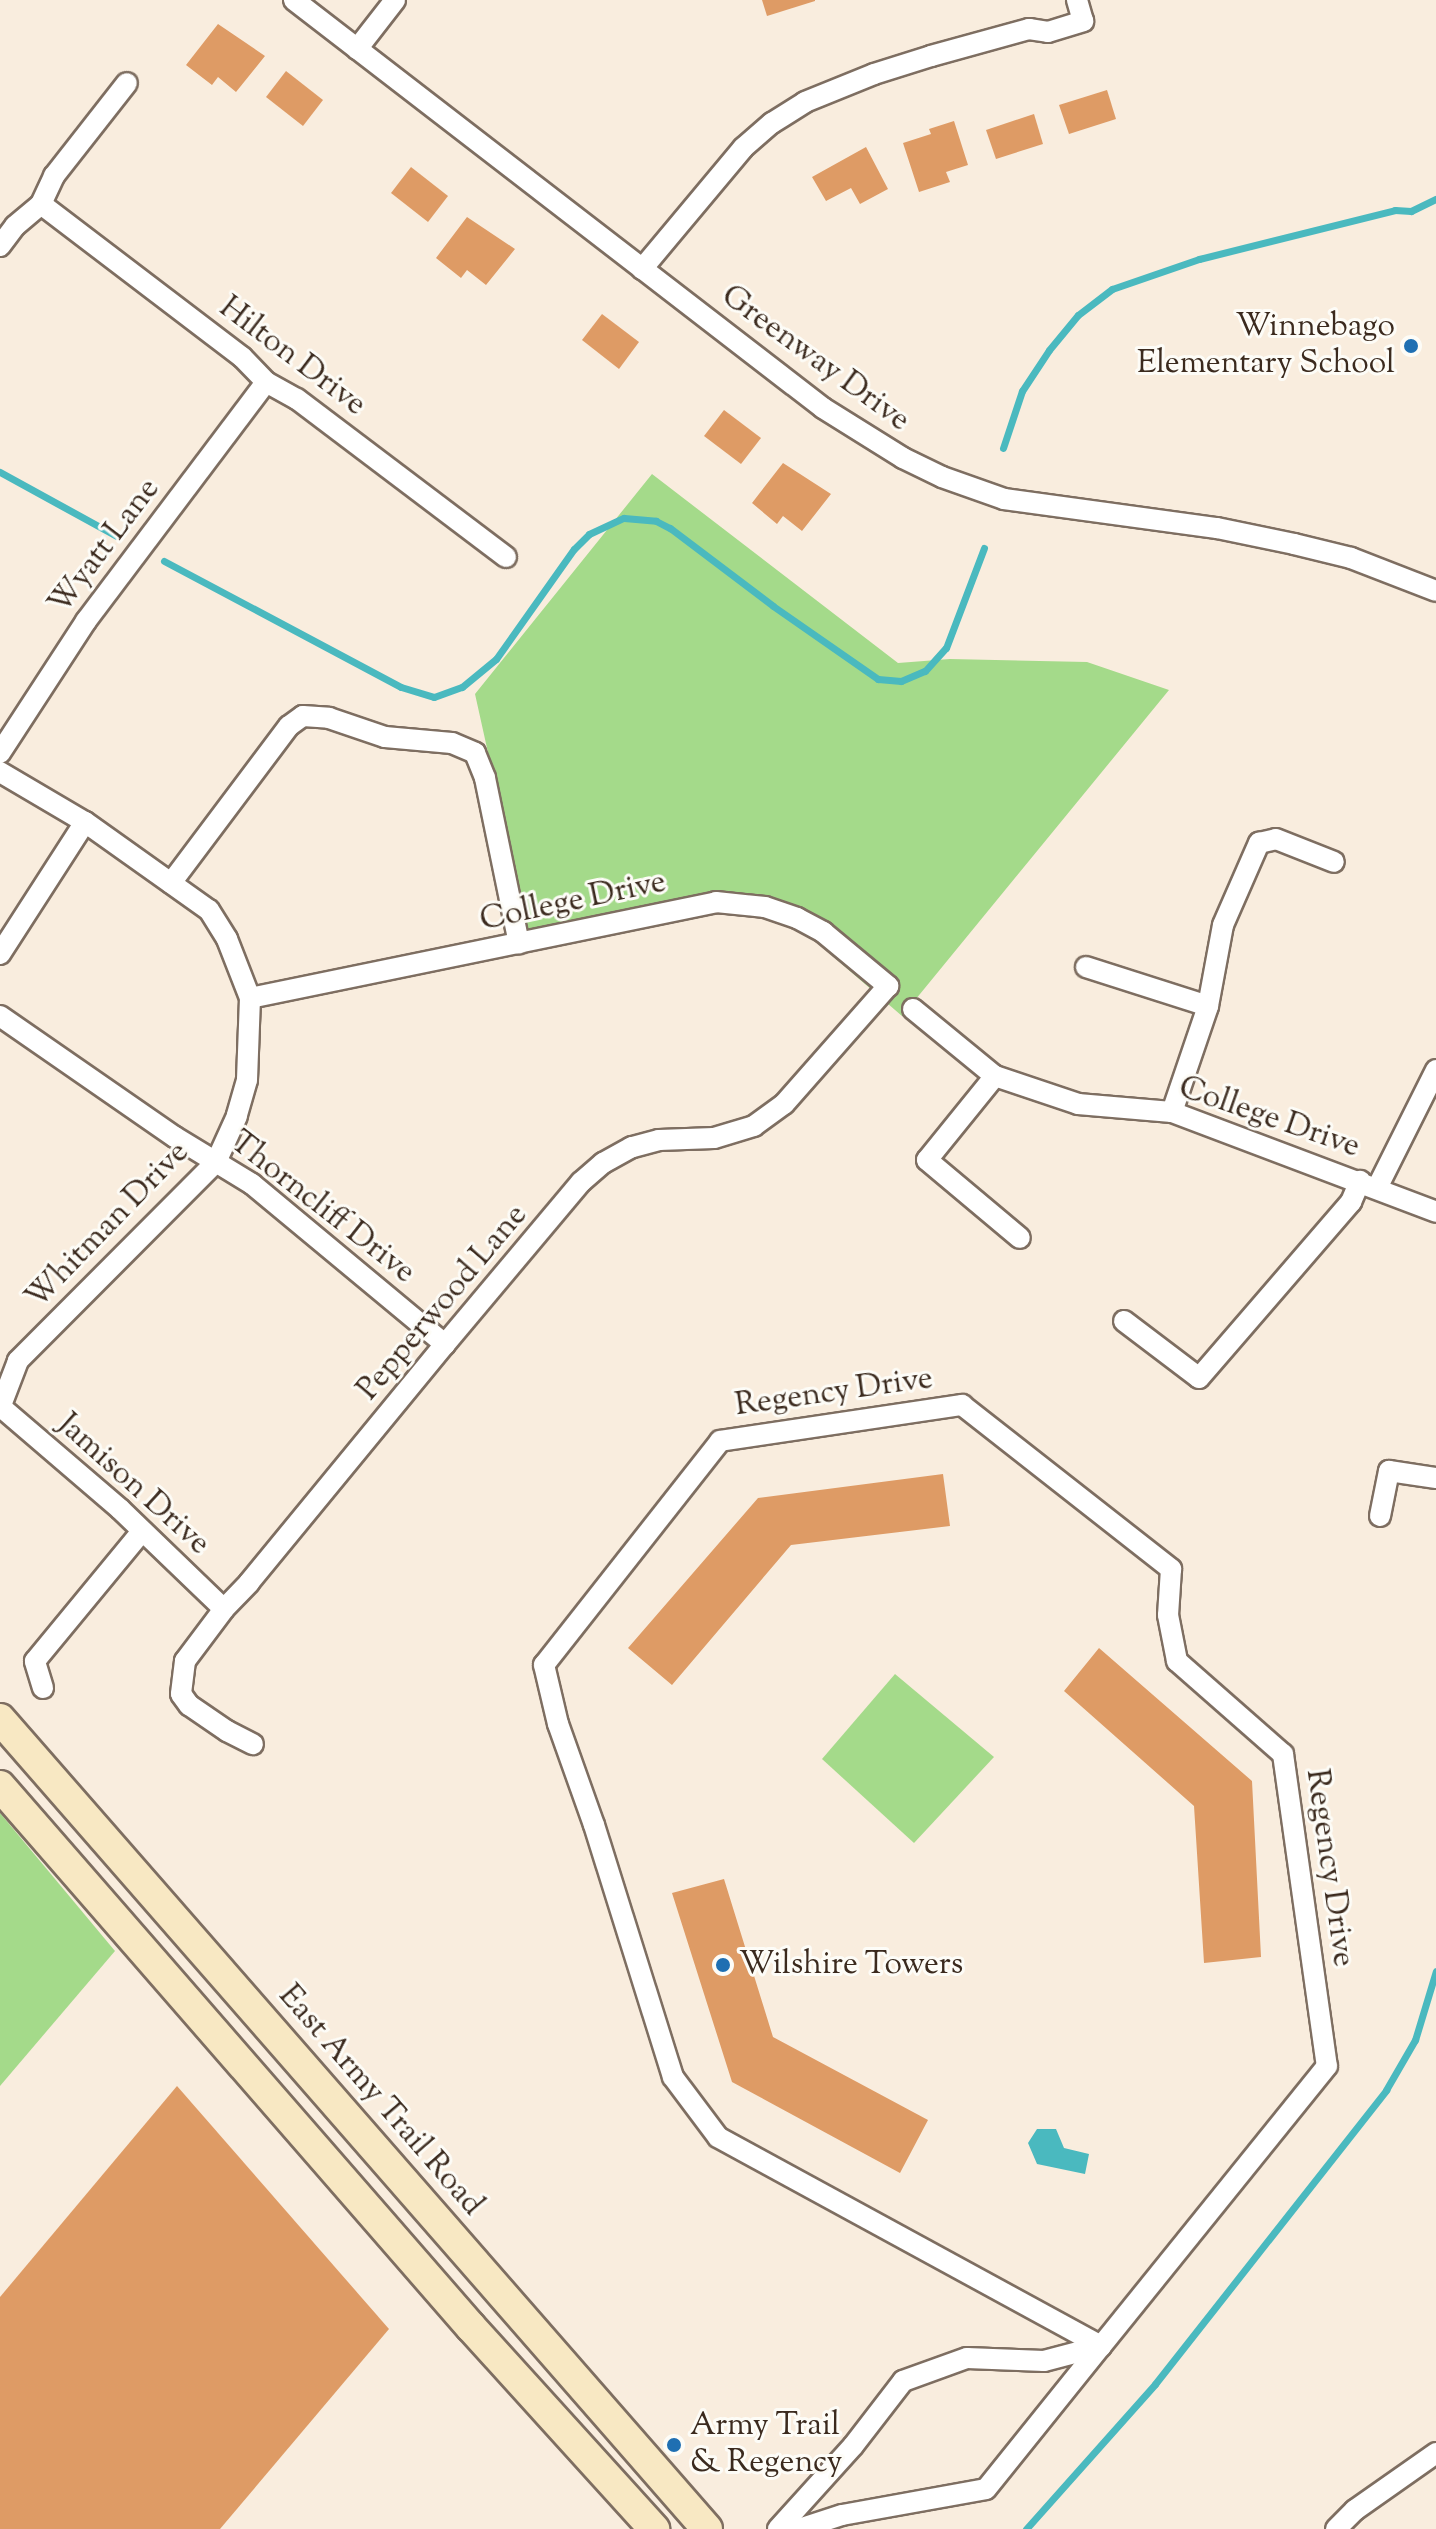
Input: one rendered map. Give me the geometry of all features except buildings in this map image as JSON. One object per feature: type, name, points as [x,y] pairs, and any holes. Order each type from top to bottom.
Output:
[{"type":"main road","name":"East Army Trail Road","points":[[0,1719],[707,2529]]},
{"type":"main road","points":[[0,1786],[461,2315],[654,2529]]},
{"type":"street","name":"Greenway Drive","points":[[294,0],[870,441],[942,477],[1004,499],[1217,528],[1294,544],[1351,558],[1436,591]]},
{"type":"street","points":[[357,49],[395,0]]},
{"type":"street","points":[[642,269],[743,148],[772,123],[805,102],[874,74],[931,56],[1029,29],[1048,32],[1083,21],[1077,0]]},
{"type":"street","points":[[0,246],[15,226],[41,204],[54,176],[127,83]]},
{"type":"street","name":"Hilton Drive","points":[[41,204],[242,357],[266,382],[297,399],[506,557]]},
{"type":"street","name":"Wyatt Lane","points":[[0,753],[86,621],[266,382]]},
{"type":"street","points":[[171,883],[289,726],[303,716],[329,718],[398,740],[452,743],[475,753],[485,778],[519,944]]},
{"type":"street","name":"Whitman Drive","points":[[0,772],[85,822],[209,910],[227,939],[250,998],[247,1080],[237,1116],[216,1162],[9,1364],[1,1407]]},
{"type":"street","points":[[0,954],[85,822]]},
{"type":"street","points":[[1172,1112],[1208,1006],[1223,925],[1259,843],[1276,839],[1334,862]]},
{"type":"street","name":"College Drive","points":[[250,998],[716,902],[765,907],[823,932],[888,986]]},
{"type":"street","points":[[1086,967],[1208,1006]]},
{"type":"street","name":"Pepperwood Lane","points":[[253,1744],[227,1731],[189,1705],[181,1694],[185,1661],[224,1609],[269,1560],[445,1344],[581,1182],[603,1163],[632,1147],[659,1140],[714,1138],[754,1126],[784,1104],[888,986]]},
{"type":"street","name":"College Drive","points":[[913,1009],[995,1076],[1078,1104],[1172,1112],[1436,1212]]},
{"type":"street","name":"Thorncliff Drive","points":[[0,1016],[252,1184],[445,1344]]},
{"type":"street","points":[[1124,1321],[1199,1378],[1368,1184],[1436,1070]]},
{"type":"street","points":[[995,1076],[927,1160],[1020,1238]]},
{"type":"street","name":"Regency Drive","points":[[799,2529],[842,2515],[986,2489],[1327,2066],[1283,1754],[1177,1661],[1168,1615],[1171,1569],[962,1405],[720,1441],[544,1665],[558,1724],[594,1825],[673,2077],[718,2137],[1101,2346]]},
{"type":"street","name":"Jamison Drive","points":[[1,1407],[142,1531],[224,1609]]},
{"type":"street","points":[[1380,1516],[1389,1471],[1436,1478]]},
{"type":"street","points":[[43,1688],[35,1661],[142,1531]]},
{"type":"street","points":[[778,2529],[853,2446],[903,2381],[967,2358],[1044,2361],[1101,2346]]},
{"type":"street","points":[[1336,2529],[1355,2510],[1436,2453]]},
{"type":"green space","points":[[652,474],[898,663],[950,659],[1087,662],[1169,690],[902,1016],[814,940],[778,922],[718,907],[532,951],[475,694]]},
{"type":"green space","points":[[895,1674],[994,1757],[914,1843],[822,1759]]},
{"type":"green space","points":[[0,1813],[115,1951],[0,2086]]},
{"type":"water","points":[[1037,2129],[1056,2129],[1064,2148],[1089,2154],[1085,2174],[1037,2164],[1028,2143]]},
{"type":"waterway","points":[[1003,448],[1022,391],[1049,350],[1078,315],[1112,289],[1199,259],[1395,210],[1411,211],[1436,199]]},
{"type":"waterway","points":[[0,472],[118,537]]},
{"type":"waterway","points":[[164,561],[401,687],[434,697],[462,687],[496,659],[574,549],[589,534],[624,518],[656,521],[670,528],[773,606],[878,679],[901,681],[925,671],[946,648],[984,548]]},
{"type":"waterway","points":[[1026,2529],[1155,2384],[1386,2090],[1415,2040],[1436,1971]]},
{"type":"place","name":"Winnebago Elementary School","points":[[1411,346]]},
{"type":"place","name":"Wilshire Towers","points":[[723,1965]]},
{"type":"place","name":"Army Trail & Regency","points":[[674,2445]]}]
